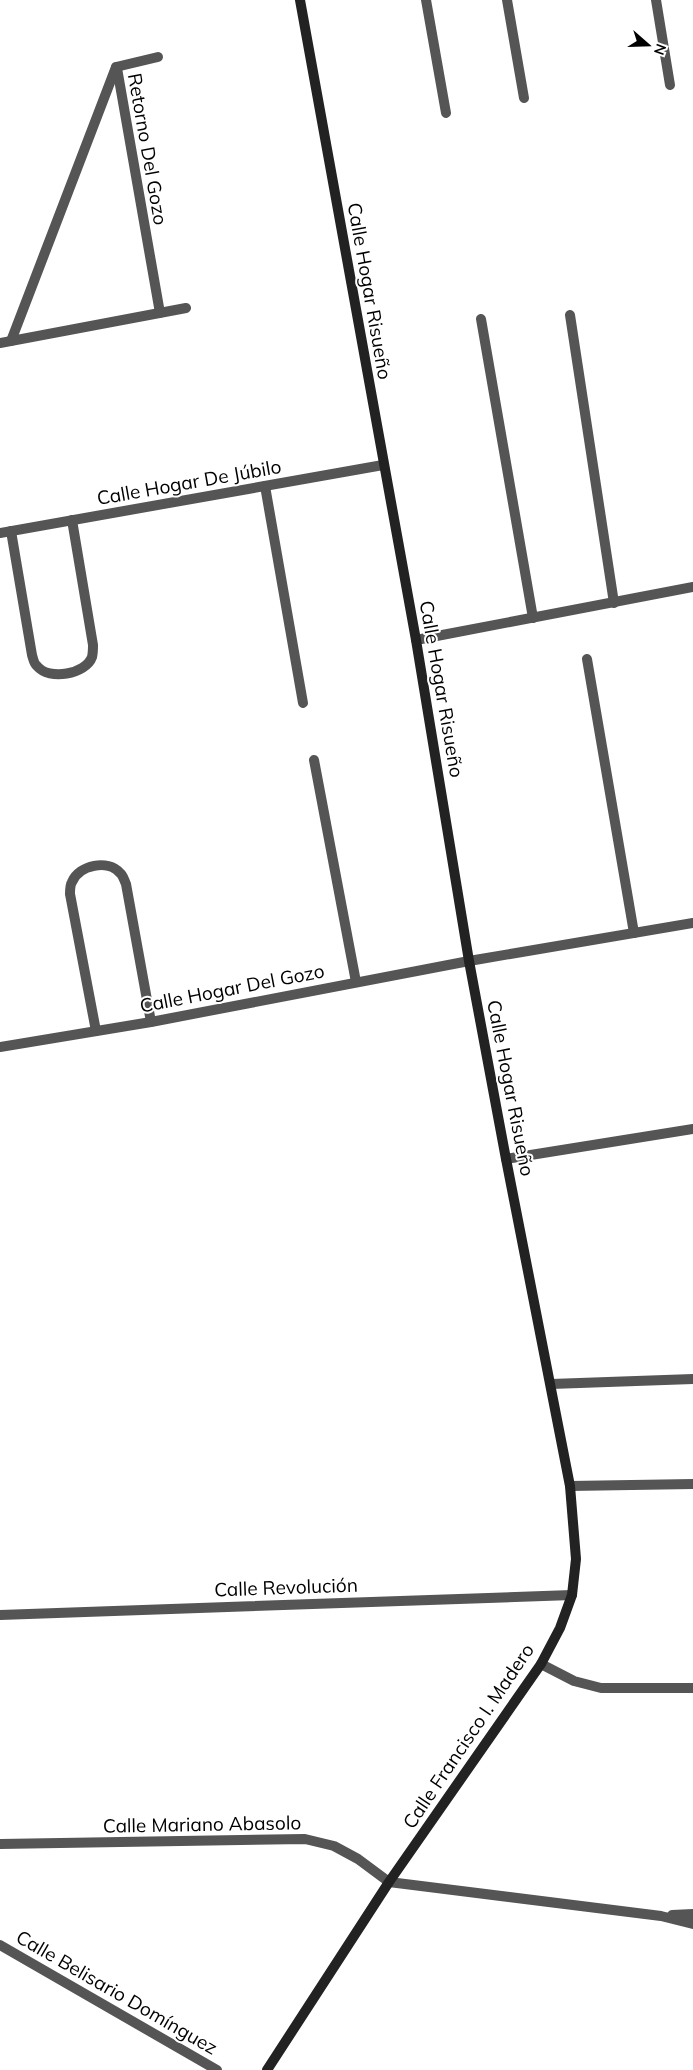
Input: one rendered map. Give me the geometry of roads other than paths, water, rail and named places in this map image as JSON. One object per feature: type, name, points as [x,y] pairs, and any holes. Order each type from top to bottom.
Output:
[{"type":"street","name":"Calle Hogar Risueño","points":[[300,0],[416,640],[469,960],[551,1384]]},
{"type":"street","points":[[426,0],[446,113]]},
{"type":"street","points":[[507,0],[524,98]]},
{"type":"street","points":[[656,0],[670,85]]},
{"type":"street","points":[[116,67],[158,57]]},
{"type":"street","name":"Retorno Del Gozo","points":[[116,67],[160,313]]},
{"type":"street","name":"Retorno Del Gozo","points":[[11,341],[116,67]]},
{"type":"street","points":[[0,343],[186,308]]},
{"type":"street","points":[[570,315],[614,602]]},
{"type":"street","points":[[481,319],[533,618]]},
{"type":"street","name":"Calle Hogar De Júbilo","points":[[0,533],[383,465]]},
{"type":"street","points":[[264,486],[303,703]]},
{"type":"street","points":[[11,531],[32,655],[36,666],[46,673],[58,674],[75,671],[86,666],[92,657],[93,645],[72,520]]},
{"type":"street","points":[[416,640],[693,587]]},
{"type":"street","points":[[587,659],[634,933]]},
{"type":"street","points":[[314,760],[356,982]]},
{"type":"street","points":[[96,1031],[70,894],[71,882],[78,873],[88,868],[111,866],[121,873],[126,884],[151,1022]]},
{"type":"street","name":"Calle Hogar Del Gozo","points":[[0,1047],[151,1022],[469,960],[693,923]]},
{"type":"street","points":[[506,1159],[693,1129]]},
{"type":"street","points":[[551,1384],[693,1379]]},
{"type":"street","name":"Calle Francisco I. Madero","points":[[267,2070],[389,1882],[541,1664],[560,1628],[572,1594],[576,1559],[570,1486],[551,1384]]},
{"type":"street","points":[[570,1486],[693,1484]]},
{"type":"street","name":"Calle Revolución","points":[[0,1615],[572,1594]]},
{"type":"street","points":[[541,1664],[574,1681],[601,1688],[693,1688]]},
{"type":"street","name":"Calle Mariano Abasolo","points":[[0,1844],[305,1839],[334,1846],[389,1882],[661,1916],[693,1924]]},
{"type":"street","name":"Calle Mariano Abasolo","points":[[661,1916],[693,1914]]},
{"type":"street","name":"Calle Belisario Domínguez","points":[[0,1945],[217,2070]]}]
